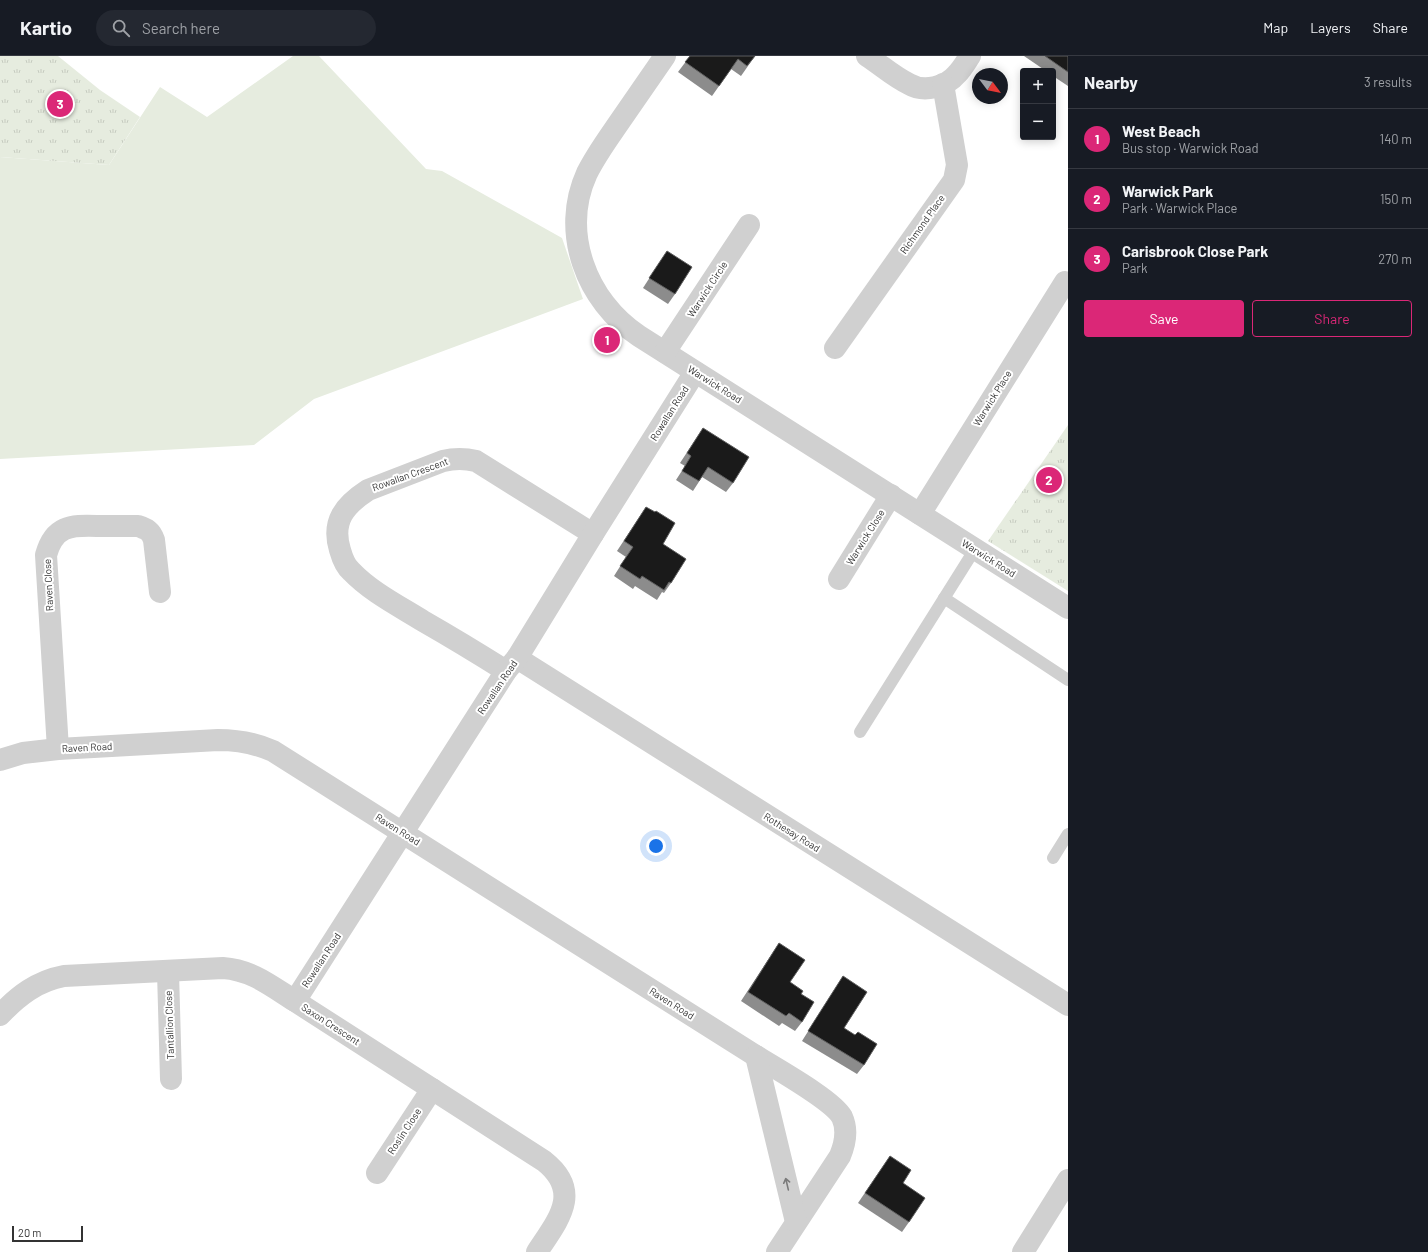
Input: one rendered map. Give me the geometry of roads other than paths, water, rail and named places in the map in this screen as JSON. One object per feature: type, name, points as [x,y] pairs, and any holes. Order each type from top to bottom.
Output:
[{"type":"street","name":"Warwick Road","points":[[665,56],[596,155],[580,194],[577,215],[577,235],[581,259],[596,292],[607,308],[629,329],[695,372],[1068,608]]},
{"type":"street","points":[[867,56],[910,85],[926,88],[943,84],[951,80],[970,56]]},
{"type":"street","name":"Richmond Place","points":[[835,348],[954,180],[957,165],[943,84]]},
{"type":"street","name":"Warwick Circle","points":[[665,352],[749,225]]},
{"type":"street","name":"Warwick Place","points":[[920,514],[1065,282]]},
{"type":"street","name":"Rowallan Road","points":[[295,1001],[512,664],[695,372]]},
{"type":"street","name":"Rowallan Crescent","points":[[512,664],[373,590],[350,570],[342,558],[337,541],[336,532],[342,513],[357,497],[368,490],[444,461],[462,458],[476,461],[593,534]]},
{"type":"street","name":"Warwick Close","points":[[838,580],[891,495]]},
{"type":"street","name":"Raven Close","points":[[58,749],[46,555],[53,538],[67,527],[78,525],[138,526],[146,529],[152,535],[154,540],[160,592]]},
{"type":"street","name":"Rothesay Road","points":[[512,664],[1068,1005]]},
{"type":"street","name":"Raven Road","points":[[0,760],[23,753],[58,749],[218,740],[248,742],[261,745],[273,751],[403,832],[830,1103],[841,1116],[845,1127],[844,1143],[840,1156],[777,1252]]},
{"type":"street","name":"Saxon Crescent","points":[[0,1015],[13,1001],[32,987],[46,980],[56,978],[223,968],[234,969],[253,975],[553,1168],[560,1177],[564,1200],[562,1211],[538,1252]]},
{"type":"street","name":"Tantallion Close","points":[[168,972],[171,1079]]},
{"type":"street","points":[[756,1056],[796,1222]]},
{"type":"street","name":"Roslin Close","points":[[377,1173],[432,1089]]},
{"type":"street","points":[[1023,1252],[1068,1180]]},
{"type":"lane","points":[[860,732],[975,549]]},
{"type":"lane","points":[[944,598],[1068,680]]},
{"type":"lane","points":[[1053,858],[1068,834]]},
{"type":"place","name":"Carisbrook Close Park","points":[[60,104]]},
{"type":"place","name":"West Beach","points":[[607,340]]},
{"type":"place","name":"Warwick Park","points":[[1049,480]]}]
